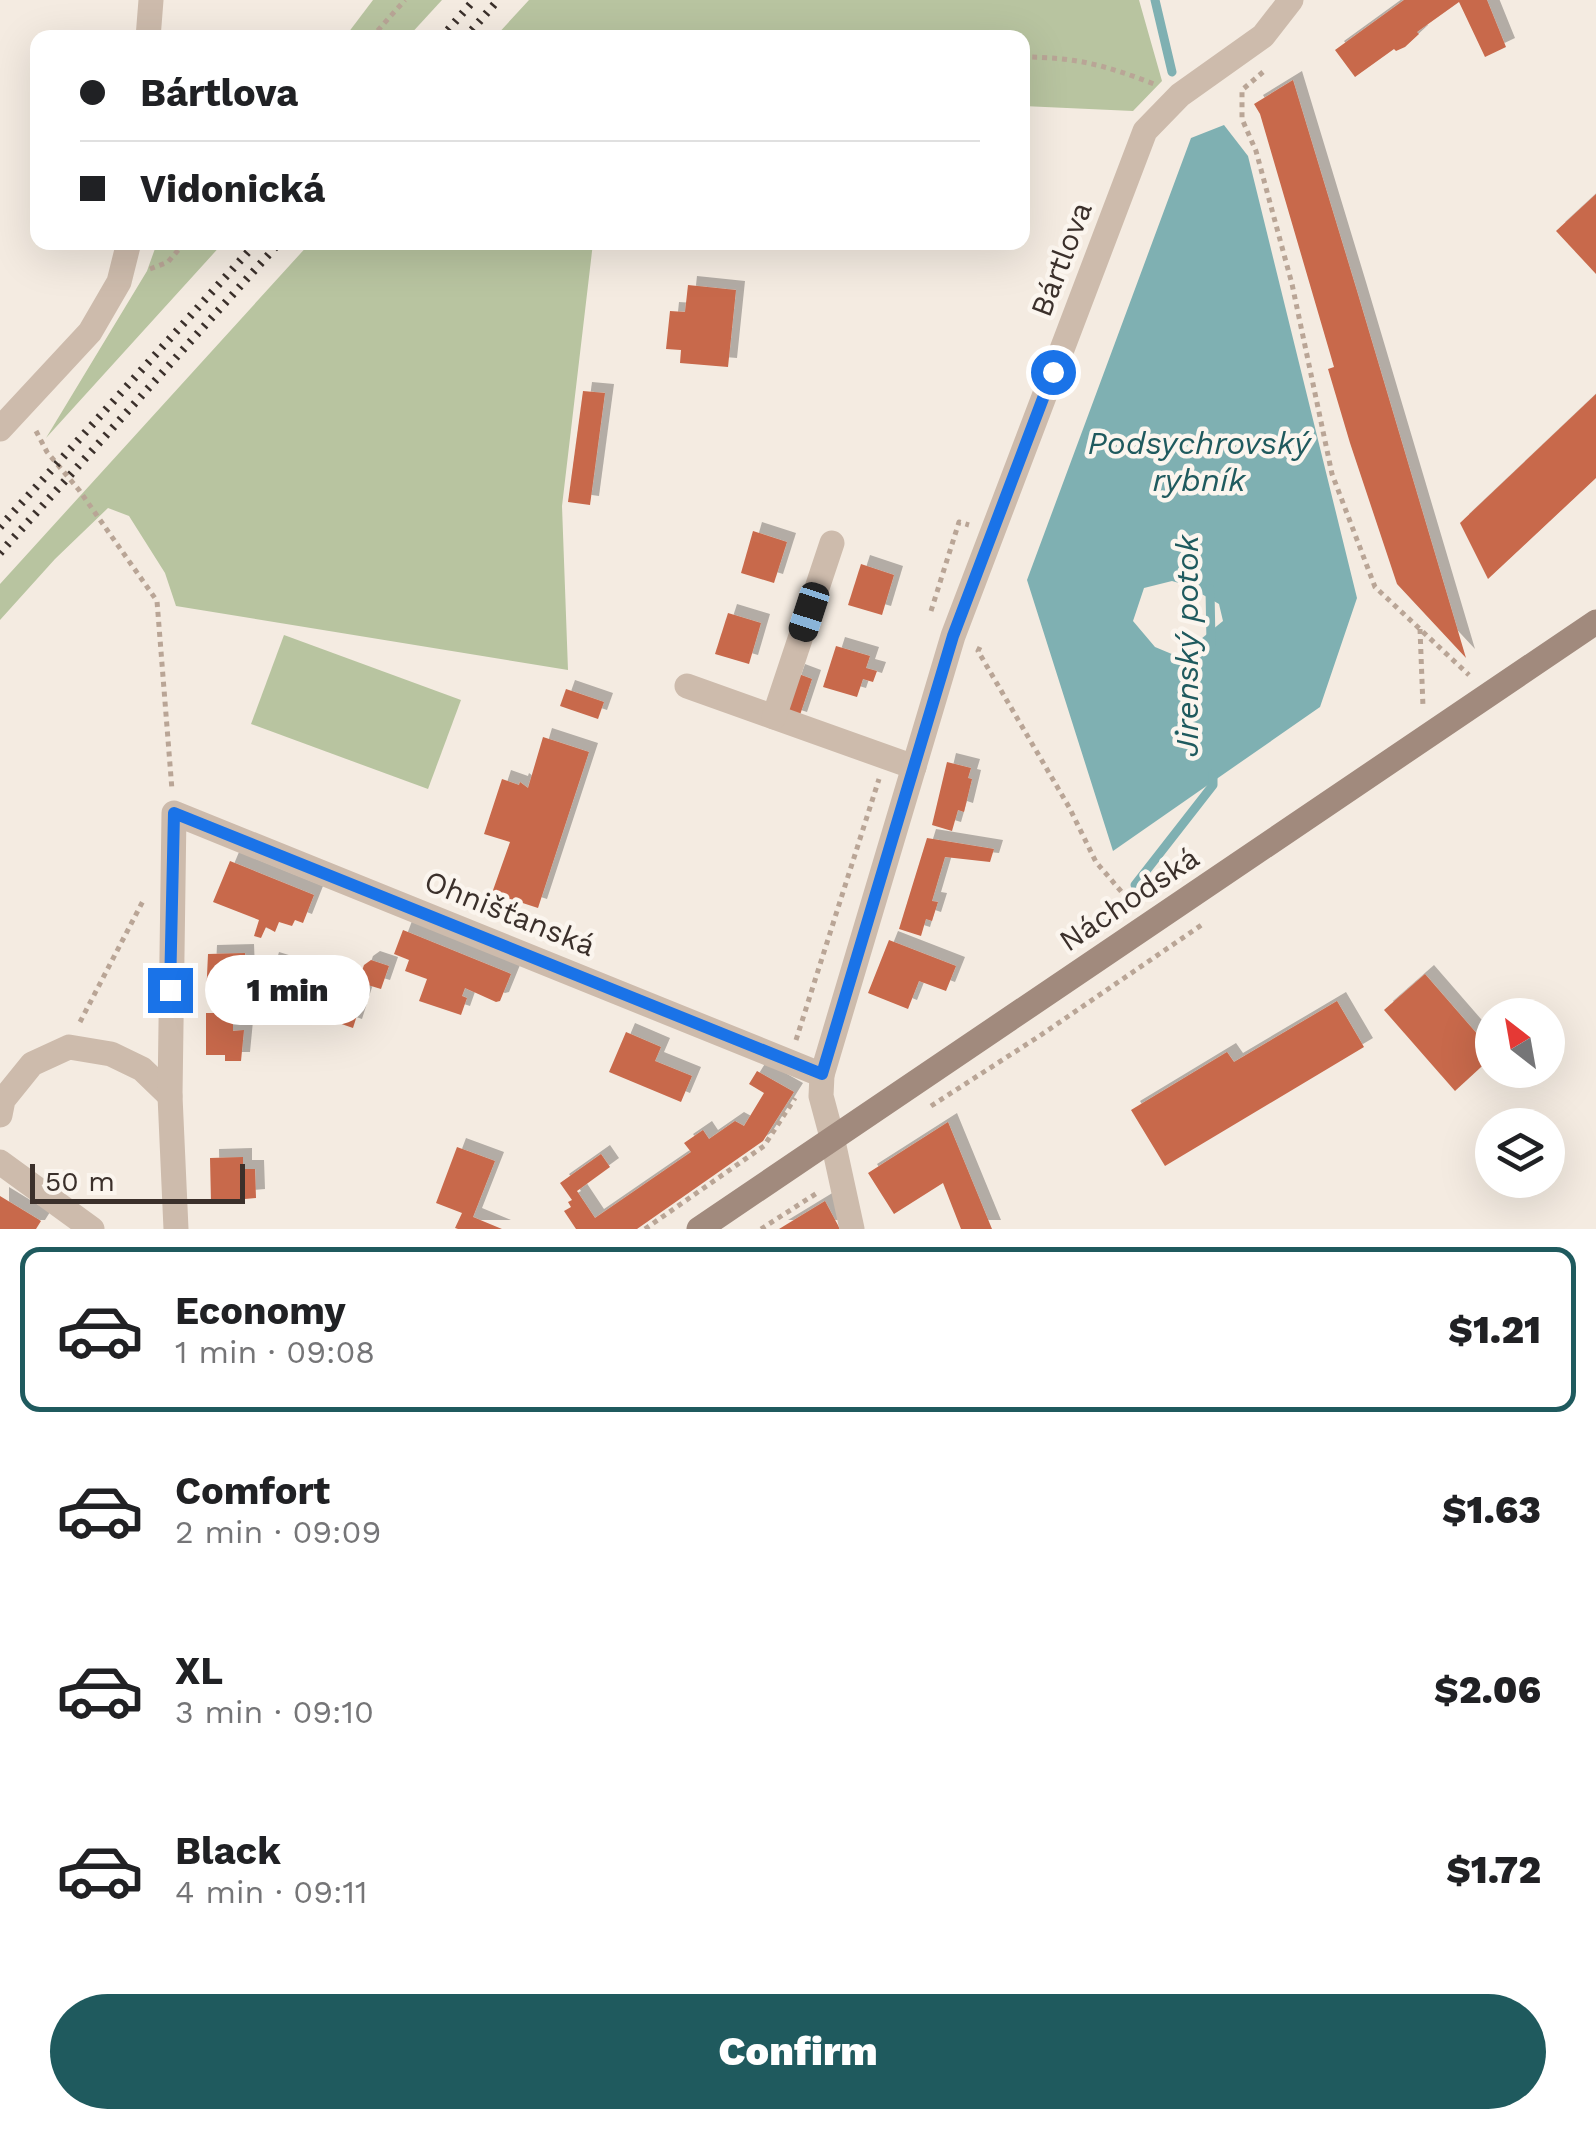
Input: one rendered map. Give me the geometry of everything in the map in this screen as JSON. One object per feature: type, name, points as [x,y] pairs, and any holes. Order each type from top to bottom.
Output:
[{"type":"main road","name":"Náchodská","points":[[699,1229],[1596,622]]},
{"type":"street","points":[[149,30],[151,0]]},
{"type":"street","name":"Bártlova","points":[[821,1085],[953,636],[1145,131],[1180,94],[1263,36],[1291,0]]},
{"type":"street","points":[[0,429],[90,332],[119,282],[127,250]]},
{"type":"street","points":[[774,717],[832,543]]},
{"type":"street","points":[[687,686],[914,767]]},
{"type":"street","points":[[174,813],[170,1096],[176,1229]]},
{"type":"street","name":"Ohnišťanská","points":[[174,813],[780,1056],[821,1085]]},
{"type":"street","points":[[0,1116],[3,1100],[32,1064],[69,1048],[111,1054],[142,1069],[170,1096]]},
{"type":"street","points":[[821,1085],[852,1229]]},
{"type":"street","points":[[0,1162],[92,1229]]},
{"type":"path","points":[[378,30],[405,0]]},
{"type":"path","points":[[1030,57],[1069,57],[1112,68],[1180,94]]},
{"type":"path","points":[[1266,69],[1242,90],[1242,119],[1256,151],[1292,284],[1332,474],[1374,587],[1472,677]]},
{"type":"path","points":[[119,282],[168,262],[178,250]]},
{"type":"path","points":[[47,452],[158,601],[174,813]]},
{"type":"path","points":[[931,612],[959,522]]},
{"type":"path","points":[[1420,629],[1423,710]]},
{"type":"path","points":[[984,632],[978,651],[1069,806],[1096,862],[1132,904]]},
{"type":"path","points":[[780,1056],[782,1044],[794,1046],[886,757]]},
{"type":"path","points":[[69,1048],[94,991],[146,896]]},
{"type":"path","points":[[644,1229],[764,1146],[797,1095],[821,1085]]},
{"type":"green space","points":[[373,0],[442,0],[414,30],[350,30]]},
{"type":"green space","points":[[529,0],[1139,0],[1162,81],[1133,111],[1030,106],[1030,30],[501,30]]},
{"type":"green space","points":[[154,250],[217,250],[46,438],[147,271]]},
{"type":"green space","points":[[304,250],[592,250],[562,506],[568,670],[176,606],[165,573],[129,516],[108,508],[0,620],[0,584]]},
{"type":"green space","points":[[284,635],[461,700],[428,789],[251,724]]},
{"type":"water","name":"Podsychrovský rybník","points":[[1224,125],[1248,156],[1357,598],[1320,707],[1113,851],[1027,580],[1191,138]],"holes":[[[1172,581],[1219,604],[1223,621],[1179,657],[1155,647],[1133,621],[1144,588]]]},
{"type":"building","points":[[1404,0],[1487,0],[1506,47],[1485,57],[1459,2],[1417,32],[1405,47],[1394,49],[1355,77],[1335,50]]},
{"type":"building","points":[[1293,80],[1466,658],[1397,584],[1350,443],[1328,369],[1334,367],[1254,104]]},
{"type":"building","points":[[1596,194],[1596,274],[1556,231]]},
{"type":"building","points":[[688,285],[736,290],[728,367],[680,363],[681,350],[666,349],[670,311],[685,312]]},
{"type":"building","points":[[583,391],[605,393],[590,505],[568,502]]},
{"type":"building","points":[[1596,394],[1596,478],[1488,579],[1460,523]]},
{"type":"building","points":[[753,531],[787,542],[774,583],[741,573]]},
{"type":"building","points":[[861,564],[894,575],[882,615],[848,605]]},
{"type":"building","points":[[728,613],[761,623],[749,664],[715,654]]},
{"type":"building","points":[[836,646],[870,656],[866,668],[877,671],[873,682],[863,679],[857,697],[823,687]]},
{"type":"building","points":[[796,673],[812,679],[798,721],[792,719],[786,702]]},
{"type":"building","points":[[566,689],[604,702],[598,719],[560,706]]},
{"type":"building","points":[[543,737],[589,752],[538,908],[492,893],[510,842],[484,834],[502,779],[519,785],[520,782],[528,788]]},
{"type":"building","points":[[947,762],[971,768],[968,778],[972,779],[964,812],[958,810],[952,831],[932,825]]},
{"type":"building","points":[[927,838],[994,849],[990,862],[945,857],[932,901],[938,902],[932,921],[926,919],[921,936],[899,929]]},
{"type":"building","points":[[230,861],[314,895],[303,923],[295,920],[292,926],[279,922],[275,932],[266,927],[261,938],[254,936],[259,920],[213,902]]},
{"type":"building","points":[[403,930],[511,974],[500,1001],[465,988],[462,996],[467,998],[461,1015],[419,1001],[427,979],[405,971],[409,960],[394,954]]},
{"type":"building","points":[[889,940],[956,966],[946,991],[919,981],[908,1009],[868,993]]},
{"type":"building","points":[[245,953],[247,1004],[223,1005],[223,996],[206,997],[208,954]]},
{"type":"building","points":[[371,960],[389,966],[381,989],[358,982],[364,965]]},
{"type":"building","points":[[270,961],[365,990],[353,1028],[327,1019],[332,1004],[285,990],[280,1005],[259,999]]},
{"type":"building","points":[[1425,974],[1475,1031],[1475,1073],[1455,1091],[1384,1010]]},
{"type":"building","points":[[1337,1001],[1364,1047],[1165,1166],[1131,1110],[1227,1052],[1234,1062]]},
{"type":"building","points":[[206,1013],[233,1013],[233,1031],[244,1030],[241,1061],[225,1061],[225,1055],[206,1055]]},
{"type":"building","points":[[626,1032],[661,1047],[655,1061],[692,1076],[681,1102],[609,1072]]},
{"type":"building","points":[[757,1071],[794,1092],[763,1141],[637,1229],[576,1229],[564,1211],[571,1207],[568,1202],[572,1200],[560,1183],[601,1154],[610,1167],[577,1191],[595,1218],[691,1152],[684,1143],[703,1130],[709,1139],[735,1121],[744,1126],[764,1093],[749,1084]]},
{"type":"building","points":[[948,1122],[992,1229],[961,1229],[943,1183],[894,1214],[868,1173]]},
{"type":"building","points":[[457,1147],[495,1161],[473,1217],[502,1229],[455,1228],[462,1213],[436,1203]]},
{"type":"building","points":[[243,1157],[243,1169],[255,1169],[256,1198],[211,1202],[210,1158]]},
{"type":"building","points":[[0,1196],[41,1221],[36,1229],[0,1229]]},
{"type":"building","points":[[825,1201],[840,1229],[779,1229]]},
{"type":"waterway","name":"Jirenský potok","points":[[1155,0],[1172,72]]},
{"type":"waterway","name":"Jirenský potok","points":[[1210,589],[1211,644]]},
{"type":"waterway","name":"Jirenský potok","points":[[1135,885],[1213,785],[1213,774]]},
{"type":"waterway","name":"Jirenský potok","points":[[1107,921],[1117,909]]},
{"type":"railway","points":[[448,30],[474,0]]},
{"type":"railway","points":[[472,30],[498,0]]},
{"type":"railway","points":[[0,527],[250,250]]},
{"type":"railway","points":[[0,553],[273,250]]},
{"type":"route","points":[[170,990],[174,813],[822,1074],[953,636],[1053,372]]}]
